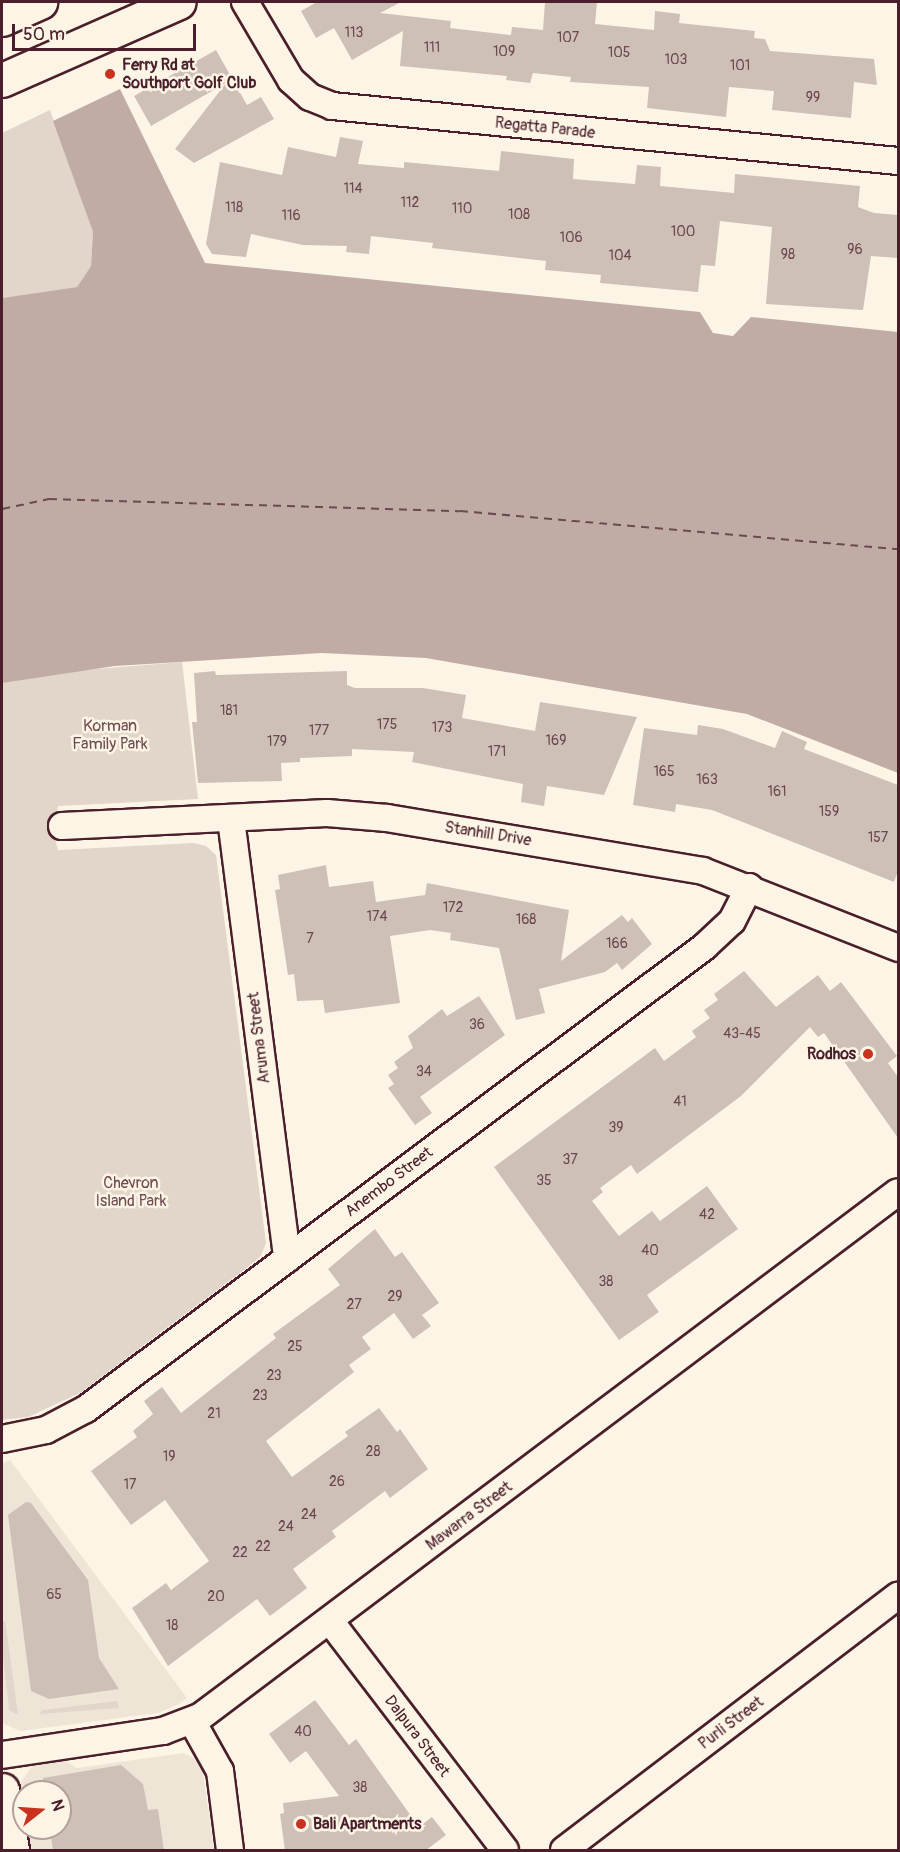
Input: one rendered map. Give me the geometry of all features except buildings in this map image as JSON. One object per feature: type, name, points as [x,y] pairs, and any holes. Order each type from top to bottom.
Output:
[{"type":"main road","points":[[2,19],[39,2]]},
{"type":"main road","points":[[2,80],[179,2]]},
{"type":"main road","points":[[4,1807],[12,1851]]},
{"type":"street","name":"Regatta Parade","points":[[245,2],[296,86],[332,106],[898,161]]},
{"type":"street","name":"Stanhill Drive","points":[[62,826],[327,813],[387,818],[691,868],[749,887],[898,948]]},
{"type":"street","name":"Aruma Street","points":[[231,819],[287,1258]]},
{"type":"street","name":"Anembo Street","points":[[2,1440],[46,1430],[86,1409],[704,947],[732,921],[749,887]]},
{"type":"street","name":"Mawarra Street","points":[[2,1755],[163,1731],[192,1721],[330,1621],[898,1192]]},
{"type":"street","name":"Purli Street","points":[[564,1851],[898,1596]]},
{"type":"street","name":"Dalpura Street","points":[[330,1621],[505,1851]]},
{"type":"street","points":[[192,1721],[219,1771],[230,1851]]},
{"type":"shaded area","points":[[120,89],[205,263],[700,312],[713,333],[733,336],[751,317],[898,332],[898,773],[747,714],[426,658],[322,653],[115,666],[2,683],[2,298],[77,287],[91,266],[93,232],[53,121]]},
{"type":"shaded area","points":[[10,1460],[187,1698],[179,1704],[158,1713],[20,1731],[2,1723],[2,1463]]},
{"type":"shaded area","points":[[183,1753],[194,1758],[203,1772],[214,1850],[30,1850],[29,1840],[72,1840],[72,1780],[23,1780],[31,1767],[64,1760],[77,1768]]},
{"type":"green space","points":[[50,110],[93,232],[91,266],[77,287],[2,298],[2,133]]},
{"type":"green space","name":"Chevron Island Park","points":[[182,662],[198,799],[58,806],[53,832],[58,850],[194,843],[206,846],[216,855],[266,1243],[261,1256],[248,1267],[80,1393],[28,1417],[2,1420],[2,683],[60,672]]},
{"type":"green space","points":[[5,1620],[18,1715],[9,1710],[2,1648],[2,1623]]},
{"type":"green space","points":[[117,1701],[119,1708],[40,1714],[42,1710]]},
{"type":"ferry route","points":[[2,509],[49,499],[460,511],[898,549]]},
{"type":"place","name":"Ferry Rd at Southport Golf Club","points":[[110,74]]},
{"type":"place","name":"Rodhos","points":[[868,1054]]},
{"type":"place","name":"Bali Apartments","points":[[301,1824]]},
{"type":"park label","name":"Korman Family Park","points":[[110,735]]}]
